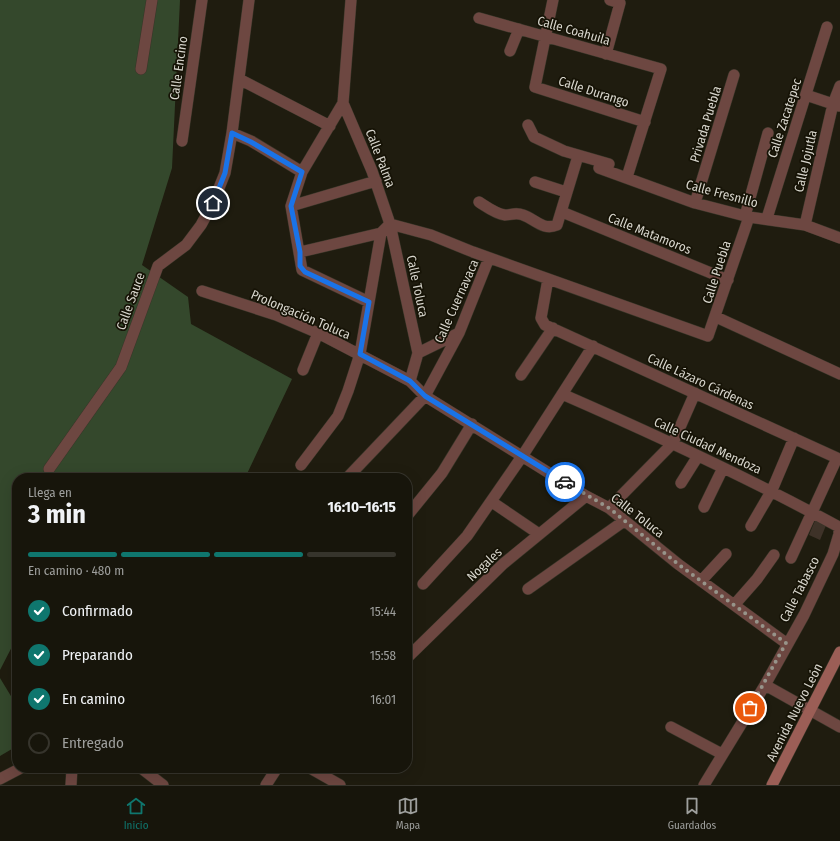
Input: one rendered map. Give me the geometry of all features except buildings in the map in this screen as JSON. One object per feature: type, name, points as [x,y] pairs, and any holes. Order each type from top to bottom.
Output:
[{"type":"main road","name":"Avenida Nuevo León","points":[[772,785],[840,652]]},
{"type":"street","points":[[141,69],[152,0]]},
{"type":"street","name":"Calle Encino","points":[[182,140],[202,0]]},
{"type":"street","name":"Calle Sauce","points":[[49,470],[121,367],[158,266],[186,245],[204,220],[225,173],[232,133],[250,0]]},
{"type":"street","points":[[351,0],[343,103],[302,172],[291,206],[300,252],[300,266],[305,272],[369,302]]},
{"type":"street","points":[[545,37],[553,0]]},
{"type":"street","points":[[606,54],[615,1]]},
{"type":"street","name":"Calle Coahuila","points":[[479,18],[661,69],[645,122]]},
{"type":"street","name":"Calle Zacatepec","points":[[767,218],[827,27]]},
{"type":"street","points":[[510,51],[519,29]]},
{"type":"street","name":"Calle Durango","points":[[545,37],[534,87],[645,122]]},
{"type":"street","name":"Privada Puebla","points":[[695,203],[734,75]]},
{"type":"street","points":[[239,79],[330,126]]},
{"type":"street","name":"Calle Jojutla","points":[[805,225],[840,86]]},
{"type":"street","points":[[806,95],[836,105]]},
{"type":"street","name":"Calle Palma","points":[[343,103],[376,181],[390,224]]},
{"type":"street","points":[[528,125],[534,137],[578,156],[628,173],[645,122]]},
{"type":"street","points":[[232,133],[251,142],[302,172]]},
{"type":"street","name":"Calle Puebla","points":[[708,336],[716,317],[747,216],[768,133]]},
{"type":"street","points":[[479,202],[491,210],[505,215],[512,212],[548,227],[557,225],[578,156]]},
{"type":"street","name":"Calle Fresnillo","points":[[599,168],[628,173],[695,203],[747,216],[805,225],[840,238]]},
{"type":"street","points":[[291,206],[376,181]]},
{"type":"street","points":[[535,182],[566,192]]},
{"type":"street","name":"Calle Matamoros","points":[[562,212],[728,280]]},
{"type":"street","points":[[300,252],[381,233],[390,224],[432,235],[489,258]]},
{"type":"street","name":"Calle Toluca","points":[[390,224],[418,354]]},
{"type":"street","points":[[301,465],[338,416],[348,391],[360,354],[381,233]]},
{"type":"street","name":"Calle Cuernavaca","points":[[352,473],[425,396],[459,333],[489,258],[708,336]]},
{"type":"street","name":"Calle Lázaro Cárdenas","points":[[548,279],[541,318],[545,325],[838,458],[813,513]]},
{"type":"street","name":"Prolongación Toluca","points":[[202,291],[276,315],[318,333],[410,381],[425,396]]},
{"type":"street","points":[[716,317],[840,374]]},
{"type":"street","points":[[521,375],[554,328]]},
{"type":"street","points":[[303,370],[318,333]]},
{"type":"street","points":[[410,381],[418,354],[459,333]]},
{"type":"street","points":[[423,584],[467,536],[492,502],[593,346]]},
{"type":"street","points":[[609,508],[673,443],[695,393]]},
{"type":"street","name":"Calle Ciudad Mendoza","points":[[562,394],[673,443],[772,490],[839,527]]},
{"type":"street","name":"Calle Toluca","points":[[425,396],[523,455],[586,496],[609,508],[701,581],[735,604],[786,643]]},
{"type":"street","points":[[412,510],[442,473],[472,424]]},
{"type":"street","points":[[752,526],[772,490],[794,438]]},
{"type":"street","points":[[681,484],[698,456]]},
{"type":"street","points":[[704,507],[723,468]]},
{"type":"street","name":"Nogales","points":[[412,648],[503,564],[586,496]]},
{"type":"street","points":[[492,502],[539,534]]},
{"type":"street","points":[[791,558],[813,513]]},
{"type":"street","points":[[528,589],[624,521]]},
{"type":"street","name":"Calle Tabasco","points":[[704,785],[765,685],[786,643],[820,584],[833,554],[839,534],[839,527]]},
{"type":"street","points":[[701,581],[726,554]]},
{"type":"street","points":[[735,604],[757,579],[774,555]]},
{"type":"street","points":[[765,685],[840,727]]},
{"type":"street","points":[[670,727],[722,754]]},
{"type":"street","points":[[0,779],[12,773]]},
{"type":"street","points":[[71,785],[72,773]]},
{"type":"street","points":[[147,773],[163,785]]},
{"type":"street","points":[[266,785],[274,773]]},
{"type":"street","points":[[319,773],[340,785]]},
{"type":"green space","points":[[0,0],[180,0],[172,168],[142,265],[188,297],[191,324],[292,379],[247,473],[12,473],[12,647],[0,670]]},
{"type":"green space","points":[[0,678],[12,698],[12,749],[0,756]]},
{"type":"way so far","points":[[565,482],[586,496],[609,508],[678,564],[735,604],[786,643],[765,685],[750,708]]},
{"type":"route","points":[[213,203],[225,173],[232,133],[251,142],[302,172],[291,206],[300,252],[300,266],[305,272],[369,302],[360,354],[410,381],[425,396],[565,482]]}]
